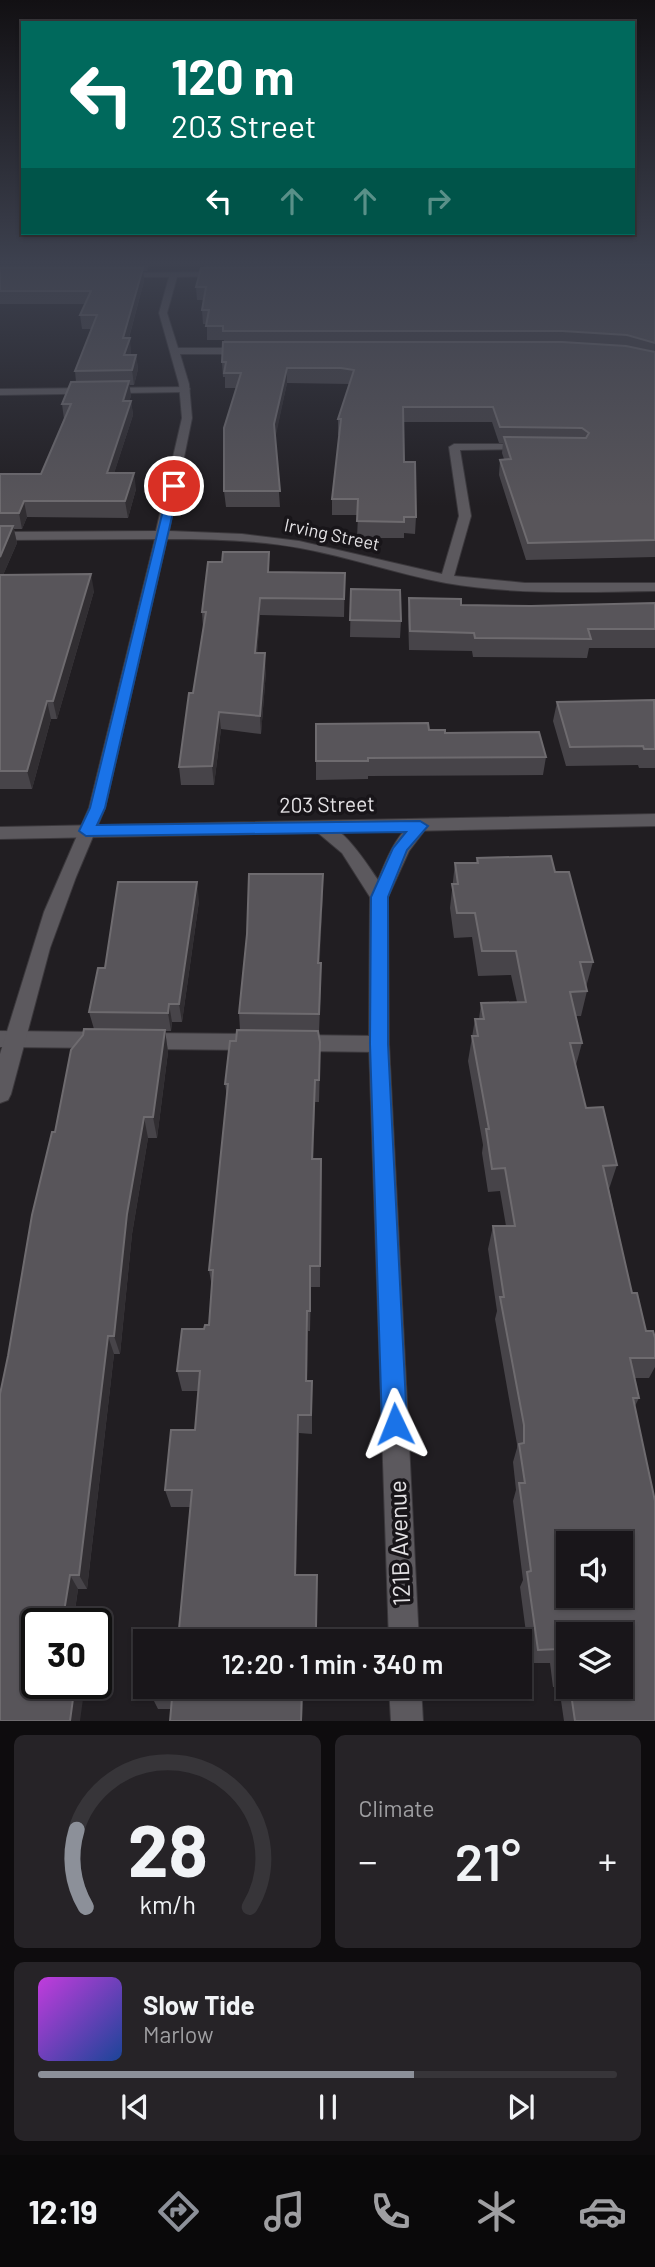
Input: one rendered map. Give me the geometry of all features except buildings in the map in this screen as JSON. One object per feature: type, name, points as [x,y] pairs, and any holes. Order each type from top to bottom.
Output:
[{"type":"street","points":[[0,1094],[7,1039],[75,853],[97,808],[163,536],[187,418],[185,389],[173,345]]},
{"type":"street","points":[[175,351],[259,351]]},
{"type":"street","points":[[0,392],[185,389]]},
{"type":"street","points":[[447,579],[465,516],[454,447],[542,447]]},
{"type":"street","name":"Irving Street","points":[[0,536],[237,538],[297,544],[447,579],[539,588],[655,587]]},
{"type":"street","name":"203 Street","points":[[0,833],[655,820]]},
{"type":"street","name":"121B Avenue","points":[[403,1629],[379,1044],[379,897],[401,848],[420,826]]},
{"type":"street","points":[[319,827],[348,849],[379,897]]},
{"type":"street","points":[[7,1039],[379,1044]]},
{"type":"street","points":[[406,1699],[407,1721]]},
{"type":"route","points":[[174,486],[97,808],[86,831],[420,826],[392,863],[379,897],[379,1044],[395,1424]]}]
